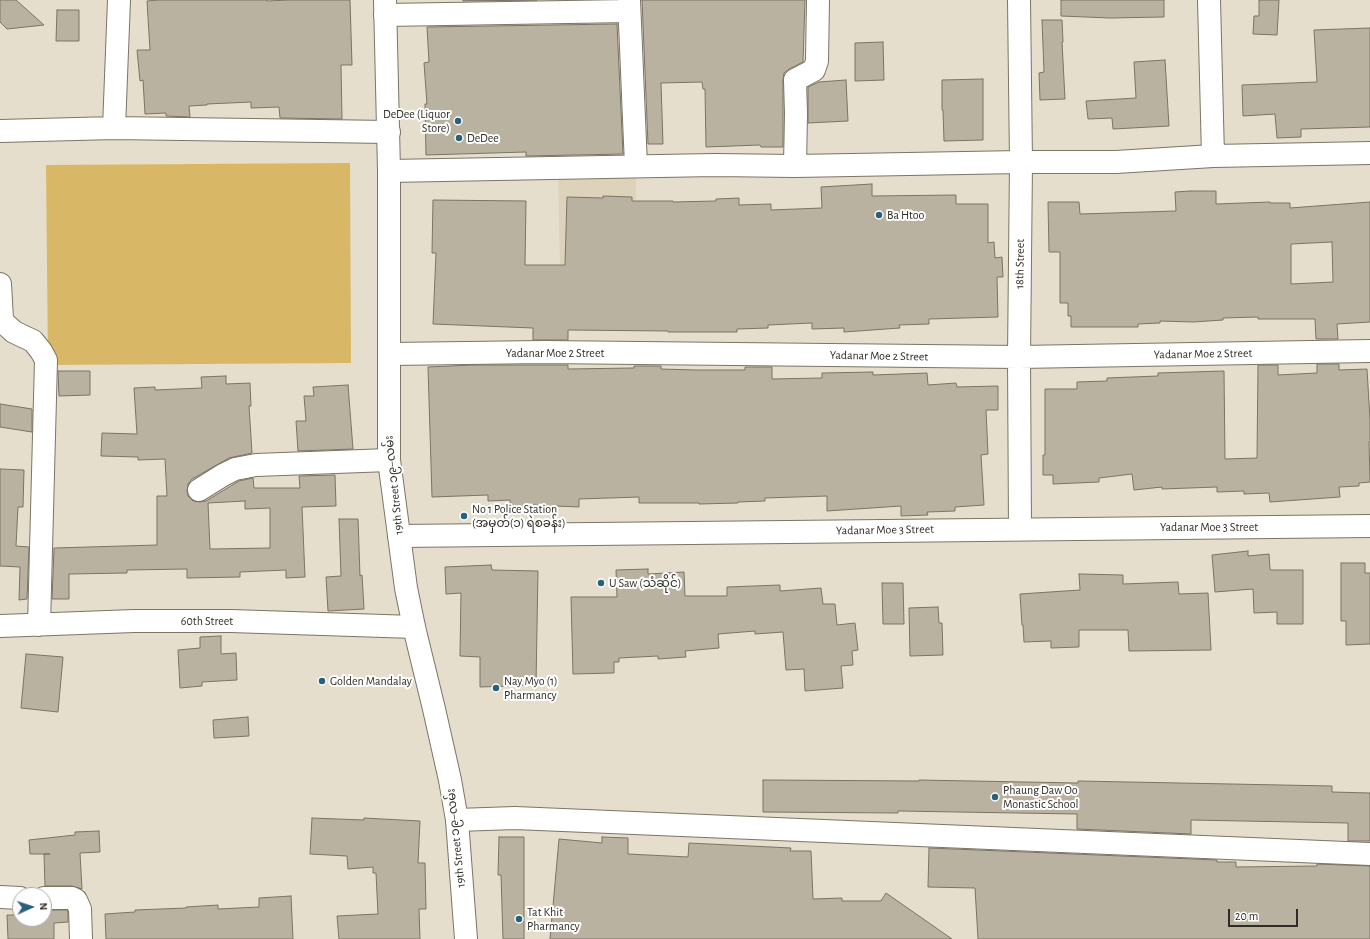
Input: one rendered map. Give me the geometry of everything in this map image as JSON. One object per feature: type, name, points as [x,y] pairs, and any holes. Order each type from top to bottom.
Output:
[{"type":"street","points":[[114,128],[119,0]]},
{"type":"street","points":[[795,166],[795,80],[814,70],[818,61],[818,0]]},
{"type":"street","name":"18th Street","points":[[1018,0],[1021,162],[1019,357],[1020,529]]},
{"type":"street","points":[[1209,0],[1213,156]]},
{"type":"street","points":[[385,7],[629,5],[636,166]]},
{"type":"street","name":"19th Street ၁၉−လမ်း","points":[[385,7],[390,171],[389,460],[406,588],[450,780],[457,820],[466,939]]},
{"type":"street","points":[[0,131],[114,128],[389,132]]},
{"type":"street","points":[[390,171],[636,166],[795,166],[1116,162],[1213,156],[1370,153]]},
{"type":"street","points":[[0,284],[4,329],[33,341],[46,360],[39,625]]},
{"type":"street","name":"Yadanar Moe 2 Street","points":[[389,354],[544,352],[1019,357],[1370,352]]},
{"type":"street","points":[[199,490],[236,469],[256,464],[389,460]]},
{"type":"street","name":"Yadanar Moe 3 Street","points":[[399,536],[1370,526]]},
{"type":"street","name":"60th Street","points":[[0,626],[231,621],[414,627]]},
{"type":"street","points":[[457,820],[515,818],[1370,854]]},
{"type":"street","points":[[0,897],[12,898]]},
{"type":"street","points":[[52,898],[72,898],[76,900],[80,909],[81,939]]},
{"type":"shaded area","points":[[350,163],[351,363],[48,365],[46,165]]},
{"type":"shaded area","points":[[558,176],[636,176],[635,265],[560,264]]},
{"type":"building","points":[[0,0],[16,0],[44,25],[7,29],[0,22]]},
{"type":"building","points":[[350,0],[352,65],[341,65],[342,119],[280,118],[279,107],[251,108],[251,102],[189,106],[190,117],[166,116],[166,113],[145,114],[143,80],[140,81],[137,50],[150,50],[147,1]]},
{"type":"building","points":[[463,0],[537,0],[463,1]]},
{"type":"building","points":[[642,0],[805,0],[803,62],[784,73],[783,147],[761,147],[760,145],[706,147],[705,89],[703,89],[702,82],[661,83],[663,144],[648,144]]},
{"type":"building","points":[[1061,0],[1164,0],[1164,17],[1110,18],[1061,16]]},
{"type":"building","points":[[1259,0],[1279,0],[1277,35],[1253,34],[1254,16],[1259,16]]},
{"type":"building","points":[[57,10],[79,10],[79,41],[56,41]]},
{"type":"building","points":[[1042,20],[1062,20],[1065,99],[1040,100],[1039,73],[1044,72]]},
{"type":"building","points":[[617,24],[623,154],[526,156],[526,152],[426,155],[425,104],[427,104],[424,63],[429,62],[427,27]]},
{"type":"building","points":[[1370,28],[1370,127],[1301,129],[1301,137],[1277,138],[1275,114],[1243,116],[1242,85],[1317,82],[1314,30]]},
{"type":"building","points":[[883,42],[884,80],[855,81],[855,43]]},
{"type":"building","points":[[1165,60],[1169,126],[1113,129],[1112,118],[1088,119],[1086,101],[1136,98],[1134,62]]},
{"type":"building","points":[[983,79],[983,140],[944,141],[942,80]]},
{"type":"building","points":[[846,80],[848,121],[808,123],[808,87],[819,82]]},
{"type":"building","points":[[872,184],[872,196],[956,195],[956,204],[988,204],[988,243],[994,242],[995,258],[1002,257],[1003,277],[997,277],[998,317],[929,319],[929,324],[899,325],[900,328],[844,332],[844,328],[812,329],[812,323],[768,325],[768,328],[737,329],[737,332],[568,330],[568,340],[533,340],[533,328],[433,324],[436,253],[432,253],[433,200],[526,201],[525,265],[565,265],[567,197],[632,197],[632,201],[673,202],[716,201],[716,199],[739,198],[739,205],[771,204],[771,210],[822,208],[821,187]]},
{"type":"building","points":[[1216,191],[1216,204],[1270,202],[1290,203],[1290,208],[1370,202],[1370,322],[1337,324],[1338,339],[1316,339],[1315,319],[1258,319],[1258,317],[1223,318],[1223,320],[1193,322],[1160,321],[1160,323],[1138,324],[1138,327],[1071,327],[1071,316],[1068,316],[1068,303],[1060,303],[1060,252],[1049,252],[1048,202],[1079,202],[1080,214],[1176,211],[1175,192]],"holes":[[[1332,242],[1333,282],[1291,284],[1291,244]]]},
{"type":"building","points":[[1317,364],[1339,364],[1339,370],[1367,369],[1370,420],[1370,482],[1359,483],[1359,486],[1339,487],[1340,497],[1270,502],[1269,493],[1244,494],[1244,491],[1217,492],[1217,487],[1162,489],[1162,487],[1134,490],[1132,474],[1099,478],[1099,482],[1053,484],[1053,475],[1043,475],[1043,455],[1045,455],[1045,389],[1077,389],[1077,382],[1107,381],[1107,378],[1158,376],[1158,373],[1224,371],[1225,459],[1257,458],[1258,365],[1278,365],[1278,375],[1317,373]]},
{"type":"building","points":[[473,365],[568,365],[568,369],[661,366],[661,369],[696,370],[745,370],[745,367],[772,367],[772,379],[822,378],[822,373],[873,372],[873,375],[927,373],[928,385],[956,383],[957,387],[998,386],[998,410],[986,410],[988,454],[981,455],[984,505],[955,507],[955,511],[927,512],[928,515],[901,516],[901,506],[827,511],[827,496],[765,498],[765,501],[699,504],[639,503],[639,497],[579,499],[579,507],[533,505],[533,507],[511,508],[510,500],[488,501],[488,495],[432,497],[428,367]]},
{"type":"building","points":[[58,371],[90,371],[90,395],[59,396]]},
{"type":"building","points":[[226,376],[226,384],[250,383],[251,406],[249,406],[252,453],[229,458],[192,479],[188,484],[187,491],[188,496],[193,501],[206,501],[239,481],[253,478],[254,488],[300,488],[299,476],[335,475],[336,506],[302,507],[305,577],[286,578],[286,570],[240,572],[240,577],[187,578],[187,569],[127,570],[127,573],[69,574],[69,599],[52,599],[54,548],[157,545],[157,496],[167,496],[165,459],[138,460],[138,457],[101,456],[102,433],[137,434],[134,388],[155,387],[155,390],[202,388],[201,377]],"holes":[[[245,501],[245,509],[270,508],[270,548],[210,549],[208,503]]]},
{"type":"building","points":[[348,385],[353,449],[298,451],[296,421],[306,421],[304,396],[314,396],[313,387]]},
{"type":"building","points":[[0,404],[32,409],[32,432],[0,427]]},
{"type":"building","points":[[0,469],[24,470],[23,507],[18,507],[16,546],[29,547],[27,599],[19,600],[20,567],[0,566]]},
{"type":"building","points":[[339,519],[358,519],[360,576],[362,575],[364,609],[328,611],[326,577],[341,576]]},
{"type":"building","points":[[1248,551],[1248,556],[1269,554],[1271,570],[1303,570],[1303,624],[1277,624],[1277,612],[1254,613],[1253,589],[1215,592],[1212,555]]},
{"type":"building","points":[[1341,563],[1365,563],[1365,573],[1370,573],[1370,644],[1346,645],[1346,621],[1341,621]]},
{"type":"building","points":[[491,565],[492,570],[538,571],[536,685],[480,687],[480,657],[460,656],[461,593],[446,594],[445,567]]},
{"type":"building","points":[[648,569],[648,574],[684,572],[685,596],[727,596],[727,587],[780,585],[780,591],[821,588],[823,604],[835,604],[837,625],[855,623],[858,650],[852,651],[853,665],[841,666],[843,688],[805,691],[804,669],[786,670],[783,632],[755,634],[755,631],[718,634],[719,648],[685,651],[686,657],[658,659],[658,656],[619,658],[619,662],[614,662],[614,673],[573,674],[571,597],[617,597],[616,570]]},
{"type":"building","points":[[1079,574],[1123,575],[1123,584],[1178,582],[1179,594],[1208,593],[1211,650],[1129,651],[1128,630],[1079,630],[1079,647],[1051,648],[1051,641],[1024,642],[1020,594],[1080,590]]},
{"type":"building","points":[[882,583],[903,583],[904,624],[883,624]]},
{"type":"building","points":[[938,607],[939,623],[942,623],[943,655],[910,656],[909,608]]},
{"type":"building","points":[[221,636],[221,654],[236,653],[237,680],[202,682],[202,686],[180,688],[178,650],[200,648],[200,637]]},
{"type":"building","points":[[26,654],[63,657],[58,712],[21,708]]},
{"type":"building","points":[[248,717],[249,736],[214,738],[213,720]]},
{"type":"building","points":[[763,780],[919,780],[1078,783],[1078,781],[1332,786],[1332,792],[1370,793],[1370,841],[1348,841],[1348,823],[1191,820],[1191,834],[1077,829],[1077,814],[898,811],[898,813],[763,812]]},
{"type":"building","points":[[312,818],[364,820],[364,818],[420,821],[418,863],[425,863],[426,909],[419,909],[420,939],[339,939],[337,916],[378,914],[376,873],[373,873],[373,867],[348,869],[347,856],[310,854]]},
{"type":"building","points":[[99,831],[100,852],[80,853],[82,889],[72,886],[45,886],[44,854],[30,854],[29,840],[75,835],[75,832]]},
{"type":"building","points":[[499,837],[524,837],[524,939],[503,939],[501,875],[498,875]]},
{"type":"building","points":[[602,837],[628,838],[628,854],[688,857],[689,843],[791,848],[790,851],[811,851],[813,899],[842,898],[842,901],[881,901],[886,893],[952,939],[550,939],[559,839],[602,843]]},
{"type":"building","points":[[929,848],[1217,860],[1217,862],[1236,862],[1236,867],[1317,866],[1317,864],[1370,866],[1370,939],[978,939],[975,888],[928,887]]},
{"type":"building","points":[[291,896],[293,939],[106,939],[105,914],[135,912],[135,910],[218,905],[218,909],[259,907],[259,898]]},
{"type":"building","points":[[52,910],[67,910],[68,922],[54,923],[54,939],[8,939],[7,915],[12,915],[12,927],[52,927]]},
{"type":"place","name":"DeDee (Liquor Store)","points":[[458,121]]},
{"type":"place","name":"DeDee","points":[[459,138]]},
{"type":"place","name":"Ba Htoo","points":[[879,215]]},
{"type":"place","name":"No 1 Police Station (အမှတ်(၁) ရဲစခန်း)","points":[[464,516]]},
{"type":"place","name":"U Saw (သံဆိုင်)","points":[[601,583]]},
{"type":"place","name":"Golden Mandalay","points":[[322,681]]},
{"type":"place","name":"Nay Myo (1) Pharmancy","points":[[496,688]]},
{"type":"place","name":"Phaung Daw Oo Monastic School","points":[[995,797]]},
{"type":"place","name":"Tat Khit Pharmancy","points":[[519,919]]}]
